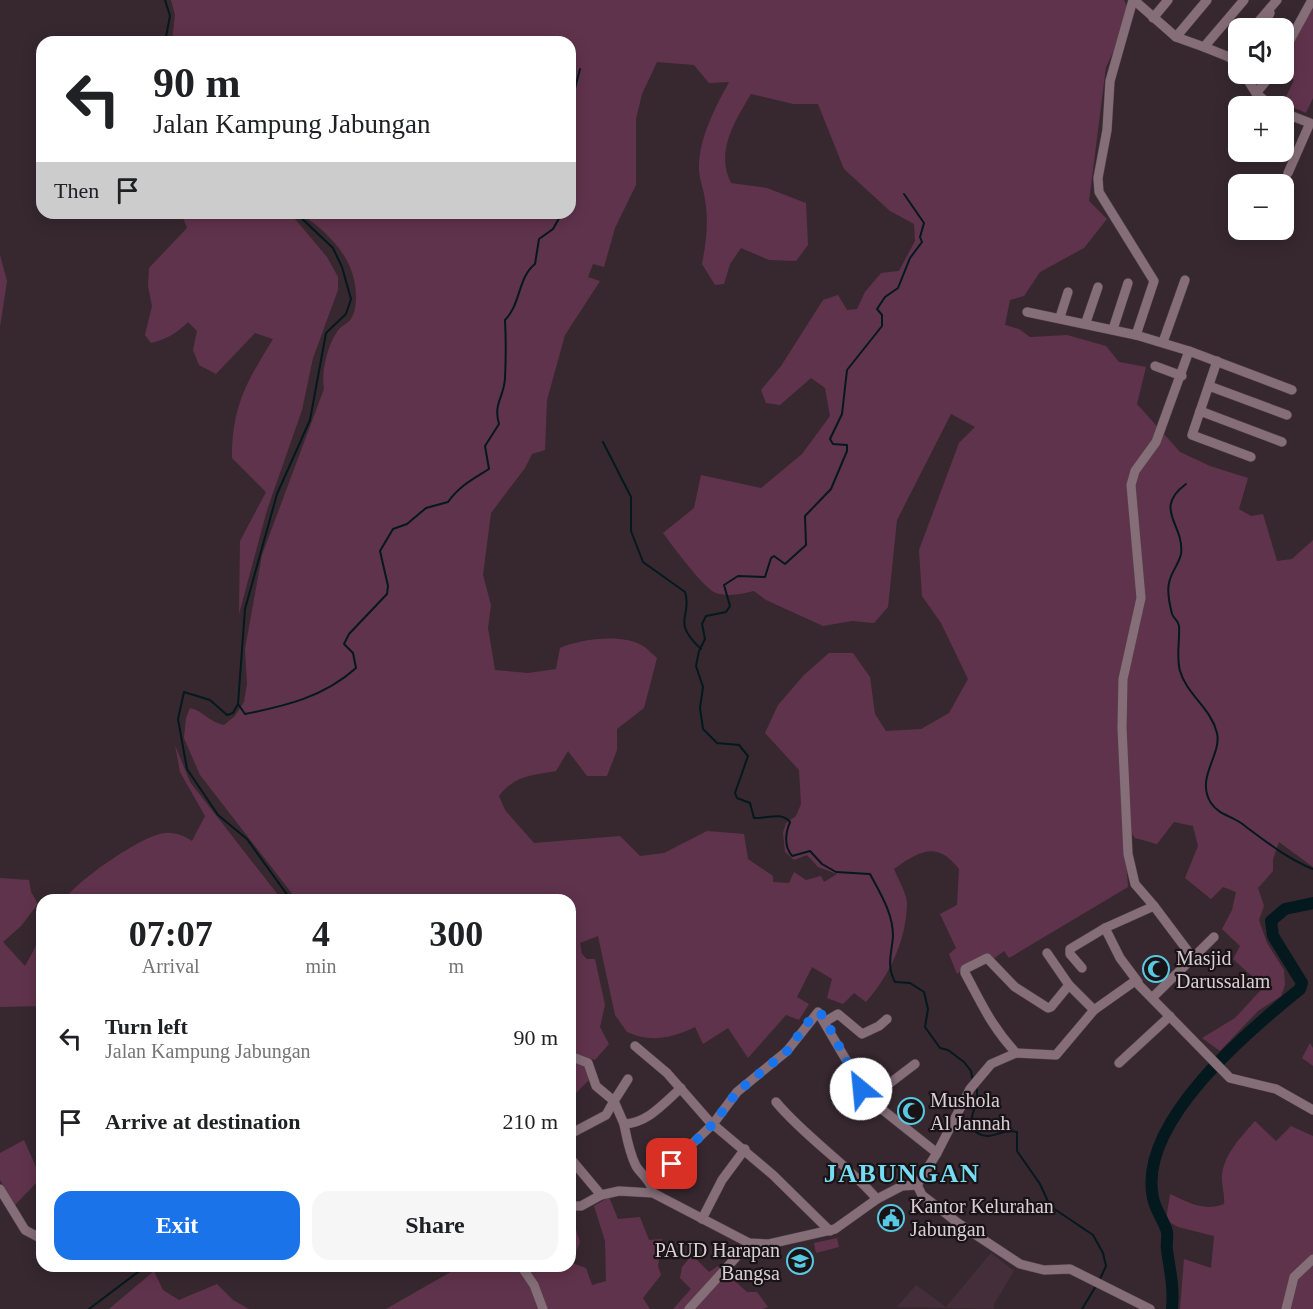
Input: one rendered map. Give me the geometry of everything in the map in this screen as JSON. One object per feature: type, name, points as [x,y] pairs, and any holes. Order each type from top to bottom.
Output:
[{"type":"street","points":[[1136,335],[1154,280],[1099,192],[1098,178],[1107,130],[1110,81],[1133,0],[1176,37],[1228,57]]},
{"type":"street","points":[[1153,18],[1168,0]]},
{"type":"street","points":[[1176,37],[1207,0]]},
{"type":"street","points":[[1204,47],[1244,0]]},
{"type":"street","points":[[1294,33],[1312,0]]},
{"type":"street","points":[[1262,18],[1276,1]]},
{"type":"street","points":[[1268,18],[1276,1]]},
{"type":"street","points":[[1250,84],[1259,96]]},
{"type":"street","points":[[1256,93],[1264,84]]},
{"type":"street","points":[[1294,116],[1307,121],[1310,125],[1294,160]]},
{"type":"street","points":[[1288,173],[1293,162]]},
{"type":"street","points":[[1163,342],[1185,280]]},
{"type":"street","points":[[1113,328],[1128,283]]},
{"type":"street","points":[[1086,322],[1098,286]]},
{"type":"street","points":[[1060,317],[1068,292]]},
{"type":"street","points":[[1027,312],[1086,322],[1163,342],[1292,390]]},
{"type":"street","points":[[1189,351],[1182,376],[1156,442],[1135,471],[1131,485],[1141,598],[1123,679],[1122,728],[1128,854],[1135,884],[1193,958]]},
{"type":"street","points":[[1217,361],[1192,435],[1251,457]]},
{"type":"street","points":[[1155,366],[1182,376]]},
{"type":"street","points":[[1209,386],[1287,415]]},
{"type":"street","points":[[1200,411],[1282,442]]},
{"type":"street","points":[[1082,968],[1070,954],[1070,949],[1105,928],[1154,906]]},
{"type":"street","points":[[1105,928],[1120,958],[1138,982],[1224,1072],[1234,1080],[1276,1089],[1313,1110]]},
{"type":"street","points":[[1152,998],[1214,937]]},
{"type":"street","points":[[1047,953],[1069,985],[1094,1010]]},
{"type":"street","points":[[1016,1053],[998,1033],[977,1000],[965,969],[987,958],[1015,987],[1048,1008],[1069,985]]},
{"type":"street","points":[[917,1185],[937,1153],[972,1085],[994,1061],[1016,1053],[1056,1055],[1094,1010],[1133,981],[1138,982]]},
{"type":"street","points":[[576,1206],[581,1206],[602,1195],[652,1188],[713,1124],[737,1092],[787,1051],[815,1013],[821,1014],[826,1021],[869,1099],[937,1153]]},
{"type":"street","points":[[826,1021],[838,1014],[861,1034],[879,1026],[887,1019]]},
{"type":"street","points":[[1119,1063],[1170,1016]]},
{"type":"street","points":[[635,1046],[681,1088],[713,1124],[745,1149],[831,1231]]},
{"type":"street","points":[[576,1058],[588,1063],[596,1086],[614,1101],[624,1124],[630,1151],[637,1167],[652,1188],[702,1220],[749,1243],[786,1242],[831,1231],[877,1199],[902,1186],[917,1185]]},
{"type":"street","points":[[869,1099],[915,1064]]},
{"type":"street","points":[[576,1131],[606,1115],[628,1079]]},
{"type":"street","points":[[624,1124],[636,1124],[645,1119],[681,1088]]},
{"type":"street","points":[[776,1101],[814,1143],[853,1173],[877,1199]]},
{"type":"street","points":[[702,1220],[722,1180],[745,1149]]},
{"type":"street","points":[[576,1165],[602,1195]]},
{"type":"street","points":[[917,1185],[922,1195],[958,1223],[1020,1264],[1044,1269],[1070,1269],[1150,1309]]},
{"type":"street","points":[[0,1189],[25,1230],[36,1236]]},
{"type":"street","points":[[689,1309],[749,1243]]},
{"type":"street","points":[[1286,1309],[1294,1277],[1313,1259]]},
{"type":"street","points":[[525,1272],[534,1285],[543,1309]]},
{"type":"shaded area","points":[[171,0],[1124,0],[1127,7],[1116,46],[1106,67],[1089,201],[1107,219],[1084,248],[1040,272],[1024,296],[1010,300],[1005,325],[1019,329],[1030,337],[1067,335],[1106,346],[1119,362],[1146,367],[1137,404],[1180,452],[1210,466],[1248,478],[1239,509],[1251,516],[1263,514],[1277,561],[1292,559],[1313,540],[1313,867],[1279,842],[1273,859],[1273,871],[1258,888],[1264,906],[1259,920],[1267,943],[1284,970],[1285,985],[1281,996],[1258,1011],[1220,1051],[1202,1038],[1235,1018],[1260,991],[1255,979],[1233,959],[1240,946],[1222,929],[1232,910],[1236,892],[1223,887],[1211,899],[1185,878],[1198,846],[1193,826],[1174,822],[1157,844],[1135,838],[1131,832],[1124,834],[1128,887],[1009,958],[1004,951],[992,960],[979,957],[957,974],[949,954],[956,948],[940,914],[957,905],[959,869],[943,854],[928,851],[912,857],[894,869],[907,900],[904,931],[889,969],[875,992],[866,1002],[854,993],[843,1004],[827,998],[832,979],[812,967],[797,997],[809,1004],[799,1020],[786,1015],[748,1058],[728,1028],[703,1044],[695,1027],[661,1038],[627,1032],[615,1015],[598,936],[580,943],[582,954],[587,959],[595,959],[605,1005],[600,1027],[609,1044],[595,1060],[576,1054],[576,894],[292,894],[200,775],[184,738],[186,718],[190,708],[224,725],[235,716],[244,702],[247,684],[245,649],[262,555],[324,389],[326,357],[329,349],[340,328],[351,319],[355,308],[355,283],[346,259],[331,239],[307,219],[576,219],[576,36],[173,36],[175,15]],"holes":[[[657,62],[694,65],[709,83],[729,82],[709,124],[700,157],[699,172],[707,216],[702,264],[715,285],[724,284],[730,264],[741,248],[769,260],[796,261],[808,245],[806,203],[767,188],[731,183],[725,160],[726,148],[733,126],[751,94],[793,104],[818,104],[844,169],[890,211],[914,224],[915,241],[899,271],[881,273],[865,292],[857,309],[847,310],[838,295],[823,300],[781,366],[761,390],[766,403],[780,405],[811,378],[825,388],[830,416],[802,454],[761,488],[701,475],[694,508],[663,533],[696,575],[716,593],[730,595],[754,591],[766,600],[823,626],[852,621],[874,623],[888,607],[897,520],[951,414],[975,427],[959,443],[919,550],[922,596],[941,623],[968,679],[949,713],[921,729],[886,731],[875,714],[870,677],[853,653],[829,653],[804,675],[778,705],[765,733],[799,770],[801,804],[796,816],[786,823],[783,833],[785,852],[794,860],[807,855],[818,867],[837,874],[824,882],[821,876],[806,880],[794,872],[789,883],[773,882],[773,876],[748,859],[744,834],[707,831],[664,853],[640,856],[620,836],[534,843],[505,810],[499,796],[517,780],[556,771],[568,751],[587,776],[607,776],[617,750],[617,729],[644,708],[657,658],[645,647],[635,642],[602,639],[568,645],[560,648],[556,669],[528,673],[495,670],[488,628],[491,605],[483,575],[491,513],[525,468],[532,454],[545,450],[547,400],[565,335],[600,281],[588,277],[593,264],[604,267],[615,228],[636,185],[636,119],[642,94]]]},
{"type":"shaded area","points":[[1313,8],[1313,98],[1306,113],[1294,108],[1294,96],[1286,96],[1294,84],[1294,40]]},
{"type":"shaded area","points":[[183,219],[295,219],[327,257],[338,277],[338,290],[313,358],[302,410],[267,510],[239,614],[240,541],[266,492],[232,458],[233,439],[238,408],[243,395],[273,339],[255,333],[216,374],[199,365],[193,350],[197,331],[188,322],[171,335],[151,343],[145,335],[152,306],[148,286],[149,268],[187,228]]},
{"type":"shaded area","points":[[0,255],[7,281],[0,327]]},
{"type":"shaded area","points":[[175,745],[190,782],[277,894],[69,894],[95,871],[155,835],[169,833],[192,841],[205,816],[180,772]]},
{"type":"shaded area","points":[[0,878],[29,880],[36,907],[21,926],[3,942],[25,966],[36,946],[36,1006],[0,1007]]},
{"type":"shaded area","points":[[1310,1043],[1313,1048],[1313,1066],[1302,1058]]},
{"type":"shaded area","points":[[576,1060],[587,1064],[589,1080],[576,1093]]},
{"type":"shaded area","points":[[1255,1121],[1276,1141],[1291,1126],[1313,1136],[1313,1309],[1180,1309],[1184,1259],[1211,1268],[1214,1236],[1178,1227],[1166,1220],[1170,1194],[1203,1206],[1224,1204],[1222,1180],[1225,1163],[1233,1148]]},
{"type":"shaded area","points":[[24,1140],[36,1167],[36,1183],[15,1205],[0,1180],[0,1153]]},
{"type":"shaded area","points":[[609,1197],[618,1219],[640,1217],[649,1240],[662,1239],[658,1266],[661,1275],[643,1298],[650,1309],[386,1309],[451,1272],[576,1272],[576,1264],[586,1268],[592,1285],[606,1281],[605,1241],[594,1206]]},
{"type":"shaded area","points":[[576,1230],[580,1242],[576,1252]]},
{"type":"shaded area","points":[[837,1238],[839,1247],[816,1253],[814,1243]]},
{"type":"shaded area","points":[[991,1253],[1014,1271],[994,1304],[994,1309],[897,1307],[916,1285],[946,1307]]},
{"type":"shaded area","points":[[692,1255],[709,1272],[718,1266],[747,1292],[757,1292],[768,1307],[763,1309],[673,1309],[691,1289],[680,1278],[682,1267]]},
{"type":"shaded area","points":[[154,1272],[163,1290],[179,1300],[217,1284],[233,1300],[249,1309],[109,1309]]},
{"type":"waterway","points":[[165,0],[170,16],[166,36]]},
{"type":"waterway","points":[[576,85],[580,69]]},
{"type":"waterway","points":[[904,194],[924,223],[920,237],[922,242],[910,258],[898,288],[885,297],[877,309],[882,315],[882,326],[847,370],[842,414],[830,439],[833,444],[847,445],[847,451],[831,489],[805,516],[806,545],[785,564],[774,556],[771,558],[765,577],[738,576],[724,585],[730,606],[726,612],[706,616],[702,624],[705,639],[699,651],[696,666],[703,687],[700,708],[703,729],[717,743],[739,745],[748,756],[735,793],[737,798],[750,803],[754,818],[778,816],[790,822],[786,840],[792,856],[810,851],[822,864],[836,872],[870,874],[891,919],[893,936],[890,965],[892,976],[895,982],[910,983],[924,992],[928,1009],[925,1027],[940,1048],[948,1050],[964,1062],[971,1071],[973,1082]]},
{"type":"waterway","points":[[287,894],[247,839],[218,815],[187,769],[178,719],[184,692],[210,700],[227,715],[233,713],[238,704],[245,609],[277,494],[310,420],[326,333],[346,314],[351,299],[342,267],[333,248],[302,219]]},
{"type":"waterway","points":[[238,704],[245,714],[289,704],[331,686],[356,668],[353,653],[344,644],[349,634],[387,594],[388,586],[380,551],[393,529],[407,524],[426,508],[448,502],[462,487],[489,469],[485,446],[499,424],[497,411],[505,378],[505,320],[514,306],[525,276],[535,264],[539,239],[553,229],[559,219]]},
{"type":"waterway","points":[[603,442],[631,497],[631,531],[643,562],[685,592],[687,607],[684,625],[701,649]]},
{"type":"waterway","points":[[1186,484],[1171,501],[1172,518],[1179,534],[1181,554],[1168,586],[1172,614],[1179,626],[1180,671],[1183,680],[1210,716],[1217,733],[1216,750],[1207,776],[1207,794],[1217,810],[1241,823],[1284,854],[1313,869]]},
{"type":"waterway","points":[[1172,1309],[1167,1232],[1153,1198],[1153,1169],[1162,1140],[1179,1110],[1201,1081],[1226,1054],[1300,989],[1302,983],[1273,936],[1271,921],[1285,909],[1313,903]]},
{"type":"waterway","points":[[976,1087],[977,1097],[971,1128],[984,1136],[1017,1132],[1017,1151],[1040,1184],[1050,1206],[1093,1235],[1103,1253],[1106,1266],[1099,1281]]},
{"type":"waterway","points":[[89,1309],[138,1272]]},
{"type":"waterway","points":[[1082,1309],[1096,1286]]},
{"type":"place","name":"Masjid Darussalam","points":[[1156,969]]},
{"type":"place","name":"Mushola Al Jannah","points":[[911,1111]]},
{"type":"place","name":"Kantor Kelurahan Jabungan","points":[[891,1218]]},
{"type":"place","name":"PAUD Harapan Bangsa","points":[[800,1261]]},
{"type":"district","name":"JABUNGAN","points":[[902,1173]]},
{"type":"route","points":[[672,1164],[713,1124],[737,1092],[780,1058],[796,1042],[815,1013],[821,1014],[826,1021],[861,1089]]}]
